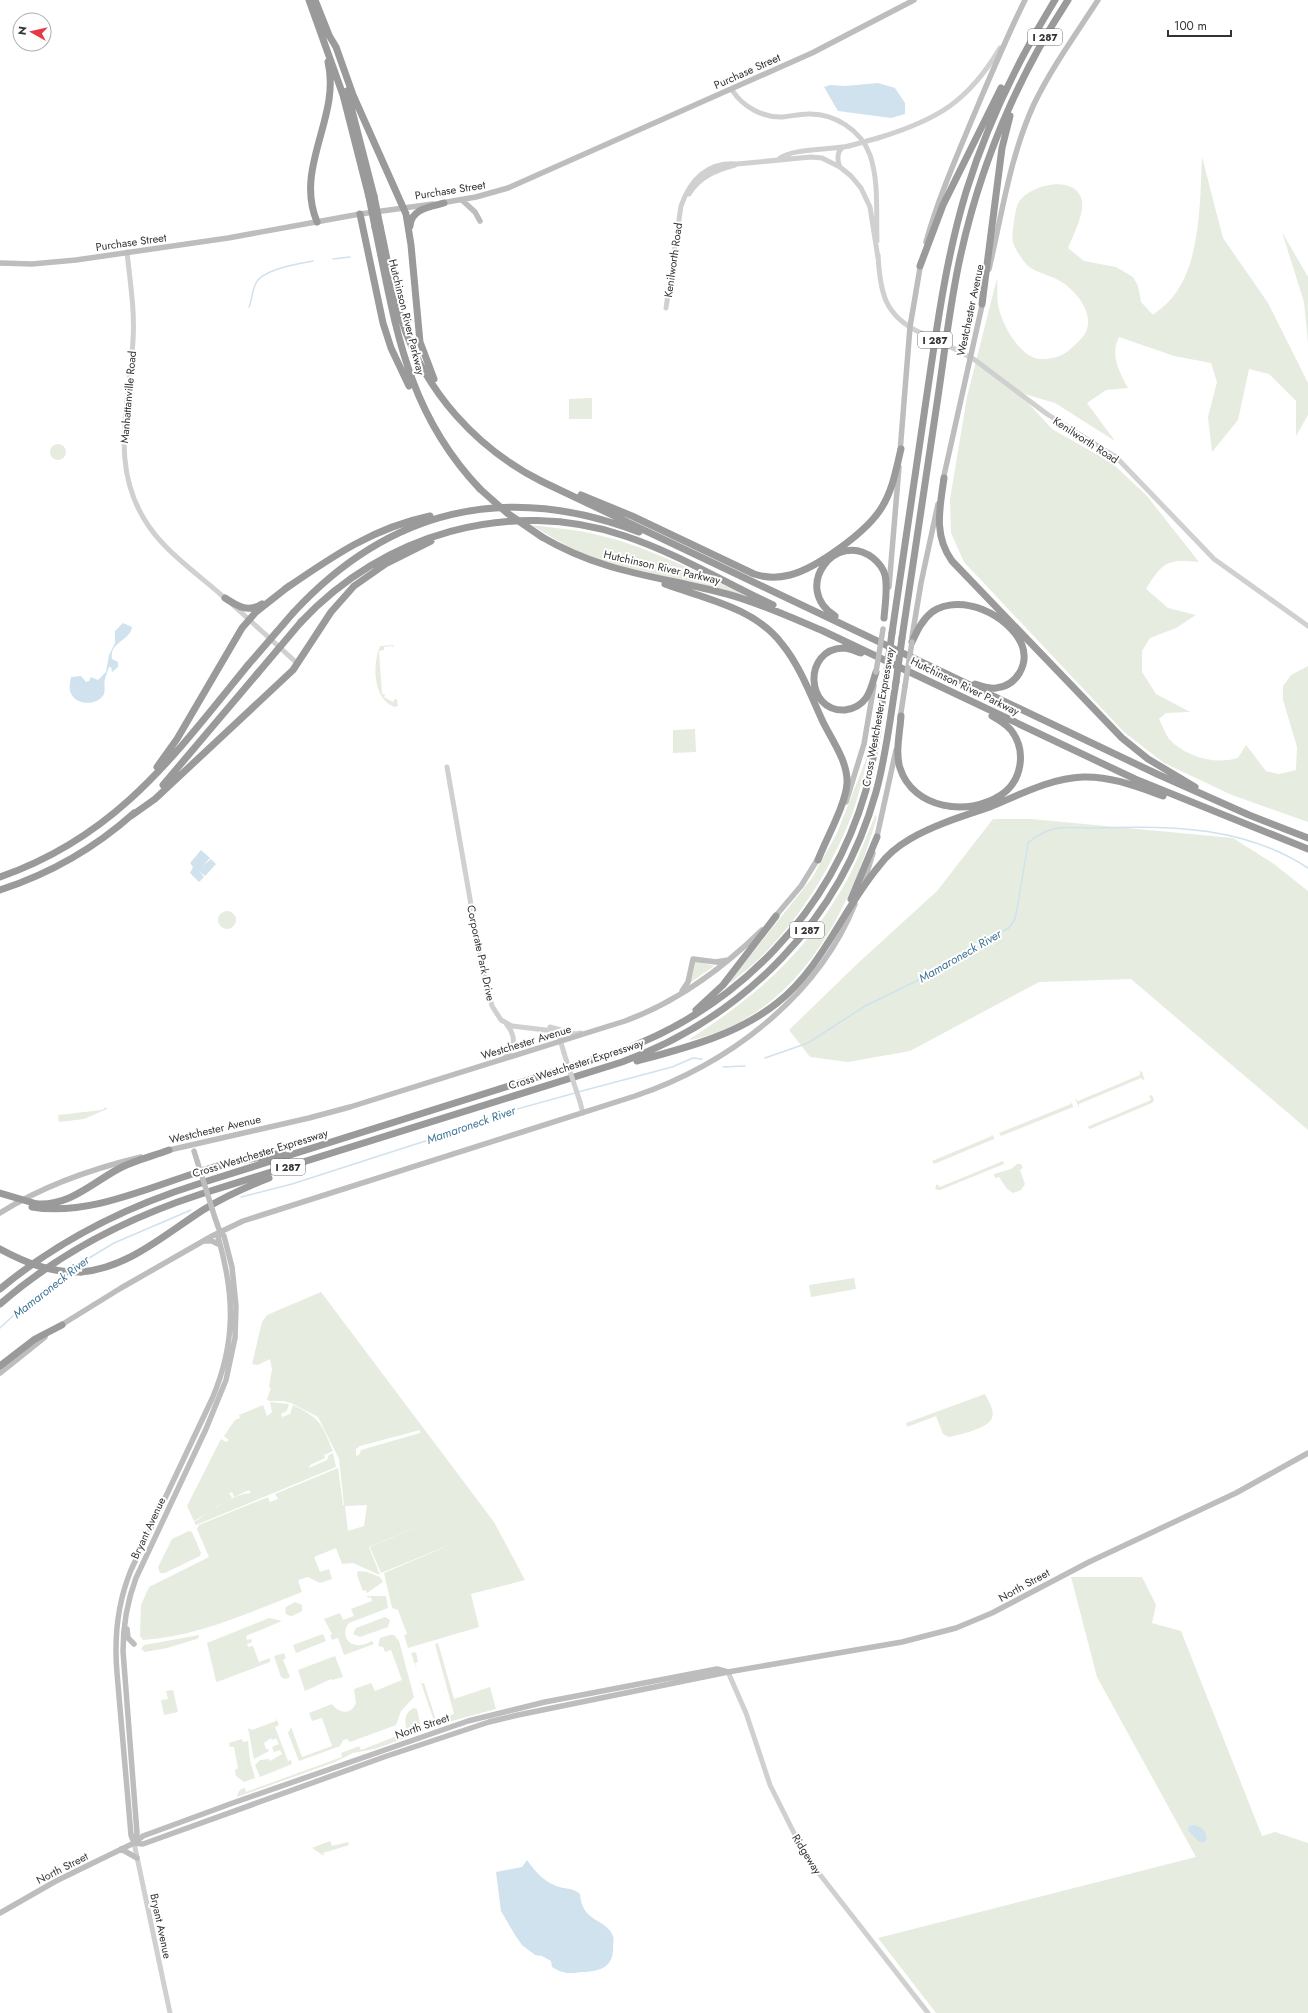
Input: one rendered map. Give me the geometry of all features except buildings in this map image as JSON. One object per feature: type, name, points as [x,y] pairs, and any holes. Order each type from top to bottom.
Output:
[{"type":"highway","name":"Hutchinson River Parkway","points":[[309,0],[350,117],[404,328],[424,370],[449,407],[469,430],[492,450],[543,482],[1117,755],[1217,801],[1308,838]]},
{"type":"highway","name":"Hutchinson River Parkway","points":[[315,0],[354,112],[371,197]]},
{"type":"highway","name":"Cross Westchester Expressway","points":[[0,1289],[65,1242],[126,1210],[176,1191],[613,1054],[648,1040],[675,1027],[714,1003],[755,970],[786,938],[822,889],[844,847],[866,790],[874,753],[886,677],[938,320],[952,244],[966,192],[981,148],[998,106],[1021,58],[1055,0]]},
{"type":"highway","name":"Cross Westchester Expressway","points":[[0,1304],[29,1280],[67,1254],[128,1222],[170,1204],[586,1074],[652,1051],[706,1022],[737,1000],[761,980],[803,935],[838,884],[864,829],[882,770],[952,303],[960,258],[974,205],[988,161],[1024,76],[1068,0]]},
{"type":"highway","points":[[317,222],[312,199],[311,173],[316,147],[329,104],[331,83],[329,66],[318,23]]},
{"type":"highway","points":[[327,32],[336,47],[353,95],[404,207],[411,245]]},
{"type":"highway","points":[[920,266],[950,190],[999,91],[1021,58]]},
{"type":"highway","points":[[982,304],[1005,135],[1024,76]]},
{"type":"highway","points":[[444,203],[423,209],[414,215],[410,223],[420,342],[429,369],[449,407]]},
{"type":"highway","points":[[360,214],[379,309],[387,336],[419,407],[433,426]]},
{"type":"highway","name":"Hutchinson River Parkway","points":[[378,226],[406,363],[416,392],[433,426],[454,458],[480,489],[507,513],[542,537],[587,560],[642,576],[736,596],[772,609],[821,630],[1135,779],[1308,849]]},
{"type":"highway","points":[[543,482],[632,516],[751,572],[768,577],[782,577],[810,566],[858,533],[871,521],[883,506],[890,492],[900,449]]},
{"type":"highway","points":[[944,478],[939,514],[939,530],[944,549],[954,564],[1122,738],[1148,759],[1217,801]]},
{"type":"highway","points":[[225,598],[240,607],[252,608],[260,606],[345,548],[378,532],[428,517],[472,510],[525,507],[579,513],[612,522],[691,552]]},
{"type":"highway","points":[[0,877],[61,850],[93,830],[117,812],[162,768],[293,613],[334,573],[372,547],[420,524],[472,510]]},
{"type":"highway","points":[[131,816],[175,772],[301,622],[340,586],[384,557],[433,536],[484,524],[522,520],[587,526],[624,536],[670,555],[779,607],[821,630]]},
{"type":"highway","points":[[0,890],[33,878],[67,861],[100,840],[167,788],[287,676],[298,664],[335,606],[351,589],[368,575],[418,547],[484,524]]},
{"type":"highway","points":[[858,631],[829,612],[821,603],[817,594],[817,580],[820,570],[829,559],[838,554],[848,551],[862,552],[871,556],[881,566],[886,580],[884,618]]},
{"type":"highway","points":[[642,576],[747,614],[770,630],[787,650],[838,751],[846,773],[847,786],[844,796],[818,860]]},
{"type":"highway","points":[[117,812],[170,750],[238,634],[258,610],[289,586]]},
{"type":"highway","points":[[912,642],[921,624],[932,612],[944,607],[963,605],[979,608],[992,615],[1012,631],[1022,648],[1024,660],[1020,672],[1013,681],[1001,687],[984,687],[943,672]]},
{"type":"highway","points":[[876,672],[865,699],[858,706],[848,709],[835,708],[825,704],[816,693],[813,684],[817,664],[824,656],[834,650],[846,649],[884,660]]},
{"type":"highway","points":[[901,716],[899,762],[903,776],[914,790],[929,801],[945,806],[964,806],[986,802],[1002,794],[1014,781],[1020,764],[1019,746],[1013,733],[1006,725],[959,696]]},
{"type":"highway","points":[[586,1074],[701,1042],[731,1031],[758,1017],[783,998],[802,979],[826,946],[859,894],[884,860],[897,848],[913,837],[1066,779],[1088,777],[1107,779],[1213,811]]},
{"type":"highway","points":[[841,922],[861,880],[877,837]]},
{"type":"highway","points":[[675,1027],[713,996],[747,955],[776,916]]},
{"type":"highway","points":[[0,1193],[35,1205],[58,1209],[89,1205],[220,1165],[314,1147]]},
{"type":"highway","points":[[35,1205],[54,1203],[67,1199],[125,1166],[169,1150]]},
{"type":"highway","points":[[0,1249],[44,1268],[81,1272],[103,1268],[127,1258],[152,1244],[222,1199],[251,1185],[315,1159]]},
{"type":"highway","points":[[0,1366],[35,1340],[62,1325]]},
{"type":"main road","name":"Purchase Street","points":[[0,263],[42,263],[127,252],[404,207],[462,200],[508,188],[732,90],[816,51],[914,0]]},
{"type":"main road","points":[[884,618],[893,549],[910,327],[920,266],[942,192],[1005,40],[1025,0]]},
{"type":"main road","name":"Westchester Avenue","points":[[901,716],[921,583],[1012,168],[1026,124],[1049,75],[1097,0]]},
{"type":"main road","points":[[462,200],[475,212],[480,221]]},
{"type":"main road","name":"Westchester Avenue","points":[[0,1212],[35,1192],[71,1177],[108,1165],[323,1114],[609,1027],[659,1006],[680,995],[730,959],[776,916],[801,886],[818,860],[839,818],[858,766],[867,728],[884,618]]},
{"type":"main road","points":[[0,1373],[62,1325],[111,1294],[220,1232],[258,1215],[583,1113],[657,1088],[695,1071],[726,1053],[760,1028],[795,995],[819,966],[845,926],[859,894],[874,850],[891,777],[901,716]]},
{"type":"main road","points":[[680,995],[688,982],[693,959],[720,962],[730,959]]},
{"type":"main road","name":"Bryant Avenue","points":[[134,1843],[137,1833],[123,1636],[128,1600],[138,1573],[218,1402],[232,1358],[236,1329],[236,1293],[229,1256],[224,1236],[220,1232],[215,1218],[194,1151],[194,1144]]},
{"type":"main road","name":"Bryant Avenue","points":[[134,1843],[131,1835],[115,1652],[117,1622],[128,1577],[212,1399],[223,1371],[229,1341],[231,1313],[229,1282],[218,1237],[220,1232]]},
{"type":"main road","points":[[204,1241],[212,1241],[220,1245]]},
{"type":"main road","name":"North Street","points":[[0,1913],[56,1881],[134,1843],[143,1844],[384,1757],[490,1722],[728,1672],[902,1642],[940,1633],[972,1622],[1008,1605],[1118,1547],[1236,1493],[1308,1453]]},
{"type":"main road","points":[[134,1644],[128,1638],[126,1632],[138,1573]]},
{"type":"main road","points":[[121,1849],[137,1858]]},
{"type":"street","name":"Kenilworth Road","points":[[779,159],[782,156],[805,151],[842,148],[919,124],[955,103],[983,76],[1005,40]]},
{"type":"street","name":"Kenilworth Road","points":[[732,90],[746,105],[763,114],[776,117],[807,114],[824,116],[843,123],[857,135],[866,148],[873,168],[880,282],[884,299],[900,322],[970,358],[1047,414],[1116,458],[1214,559],[1308,626]]},
{"type":"street","points":[[840,167],[838,163],[838,155],[842,148]]},
{"type":"street","name":"Kenilworth Road","points":[[666,308],[684,196],[702,174],[718,165],[726,163],[737,164],[779,159],[782,161],[818,158],[840,167],[857,182],[868,200],[878,258]]},
{"type":"street","name":"Manhattanville Road","points":[[127,252],[134,319],[123,440],[124,459],[128,482],[137,506],[153,532],[298,664]]},
{"type":"street","name":"Corporate Park Drive","points":[[447,767],[487,990],[496,1013],[507,1024]]},
{"type":"street","points":[[507,1024],[520,1028],[554,1031],[559,1036],[583,1113]]},
{"type":"street","points":[[501,1060],[508,1055],[513,1044],[513,1035],[507,1024]]},
{"type":"street","points":[[538,1029],[551,1027],[575,1034],[609,1027]]},
{"type":"street","name":"Ridgeway","points":[[728,1672],[746,1713],[770,1785],[800,1843],[823,1879],[928,2013]]},
{"type":"street","name":"Bryant Avenue","points":[[134,1843],[170,2013]]},
{"type":"shaded area","points":[[1202,157],[1223,238],[1268,303],[1308,383],[1308,415],[1296,436],[1296,401],[1269,374],[1249,369],[1238,420],[1212,452],[1208,417],[1217,382],[1211,363],[1174,356],[1119,337],[1115,350],[1117,363],[1128,388],[1106,390],[1087,403],[1115,441],[1055,403],[1018,392],[1052,429],[1112,463],[1147,496],[1199,562],[1180,561],[1167,564],[1157,573],[1146,589],[1168,608],[1196,615],[1176,628],[1150,638],[1142,651],[1142,672],[1156,694],[1190,712],[1166,713],[1159,719],[1169,739],[1184,751],[1192,755],[1219,761],[1238,758],[1246,745],[1266,771],[1279,774],[1296,770],[1297,747],[1283,700],[1283,686],[1291,675],[1308,666],[1308,822],[1232,795],[1164,763],[1124,732],[964,562],[951,533],[950,499],[967,397],[997,278],[998,305],[1004,324],[1020,348],[1034,358],[1048,359],[1063,354],[1080,340],[1086,332],[1088,324],[1085,308],[1074,292],[1056,279],[1030,268],[1023,261],[1015,248],[1012,235],[1017,206],[1029,192],[1050,185],[1061,184],[1071,187],[1078,192],[1082,201],[1081,213],[1078,225],[1068,248],[1084,261],[1116,267],[1133,277],[1138,286],[1141,302],[1153,315],[1171,299],[1181,285],[1188,269],[1197,231],[1201,193]]},
{"type":"shaded area","points":[[1282,232],[1308,277],[1308,343],[1304,302]]},
{"type":"shaded area","points":[[592,398],[592,419],[569,419],[569,399]]},
{"type":"shaded area","points":[[58,444],[65,449],[66,452],[61,459],[58,460],[51,455],[50,452],[55,445]]},
{"type":"shaded area","points":[[531,525],[581,531],[636,546],[673,561],[745,595],[606,563],[579,553]]},
{"type":"shaded area","points":[[393,645],[394,649],[392,646],[384,647],[384,650],[379,651],[382,694],[385,694],[384,697],[393,702],[397,699],[398,706],[395,707],[382,697],[378,690],[375,672],[377,654],[380,646]]},
{"type":"shaded area","points":[[695,729],[696,752],[673,753],[673,730]]},
{"type":"shaded area","points":[[869,752],[859,793],[851,817],[835,854],[815,889],[779,938],[753,965],[731,983],[729,982],[812,878],[837,833]]},
{"type":"shaded area","points":[[875,816],[877,817],[851,889],[834,923],[814,956],[789,984],[761,1009],[729,1027],[691,1040],[690,1039],[759,988],[798,951],[831,906],[847,880]]},
{"type":"shaded area","points":[[993,819],[1031,819],[1233,838],[1274,864],[1308,891],[1308,1130],[1131,979],[1039,982],[910,1051],[848,1062],[810,1057],[789,1030],[855,966],[937,891]]},
{"type":"shaded area","points":[[223,911],[231,911],[236,916],[234,927],[231,929],[223,929],[218,924],[218,916]]},
{"type":"shaded area","points":[[697,961],[714,966],[690,983],[694,963]]},
{"type":"shaded area","points":[[1140,1071],[1142,1072],[1145,1081],[1141,1078],[1079,1104],[1079,1108],[1075,1098],[1078,1101],[1140,1075]]},
{"type":"shaded area","points":[[1152,1095],[1154,1100],[1152,1103],[1090,1129],[1087,1127],[1151,1100],[1149,1096]]},
{"type":"shaded area","points":[[1070,1100],[1075,1110],[1073,1107],[1001,1136],[999,1133],[1071,1104]]},
{"type":"shaded area","points":[[106,1107],[107,1109],[84,1119],[59,1122],[58,1115],[102,1110]]},
{"type":"shaded area","points":[[991,1132],[996,1142],[994,1139],[934,1164],[932,1161],[992,1136]]},
{"type":"shaded area","points":[[1003,1161],[1004,1164],[940,1190],[935,1188],[937,1184],[940,1187]]},
{"type":"shaded area","points":[[1017,1164],[1021,1164],[1023,1168],[1020,1170],[1025,1184],[1021,1190],[1013,1193],[1007,1189],[999,1177],[995,1178],[994,1174],[1011,1169]]},
{"type":"shaded area","points":[[854,1278],[856,1289],[811,1297],[809,1285]]},
{"type":"shaded area","points":[[321,1292],[494,1522],[525,1580],[471,1594],[479,1627],[408,1648],[404,1635],[407,1634],[398,1610],[392,1608],[384,1573],[466,1538],[381,1573],[370,1547],[455,1511],[369,1547],[380,1575],[353,1563],[342,1564],[336,1548],[314,1557],[320,1572],[329,1569],[332,1579],[320,1583],[308,1577],[298,1580],[302,1592],[244,1615],[184,1634],[143,1640],[140,1636],[141,1605],[149,1587],[209,1557],[197,1529],[199,1525],[268,1497],[270,1502],[278,1499],[275,1494],[338,1468],[344,1505],[339,1459],[318,1417],[291,1403],[283,1401],[269,1401],[267,1399],[271,1388],[269,1387],[272,1369],[270,1359],[258,1365],[252,1364],[262,1322],[267,1315]],"holes":[[[420,1430],[420,1433],[361,1450],[359,1455],[356,1456],[356,1449],[360,1446]],[[367,1505],[364,1526],[348,1531],[345,1506]]]},
{"type":"shaded area","points":[[985,1394],[992,1409],[993,1415],[990,1422],[980,1428],[949,1437],[943,1434],[936,1416],[907,1427],[906,1423]]},
{"type":"shaded area","points":[[270,1402],[289,1404],[287,1411],[281,1414],[282,1417],[290,1414],[293,1405],[315,1418],[326,1434],[333,1451],[324,1455],[325,1458],[310,1465],[309,1468],[327,1460],[329,1455],[333,1453],[336,1467],[196,1525],[194,1522],[211,1511],[194,1521],[187,1506],[221,1439],[226,1442],[229,1440],[224,1436],[235,1420],[240,1418],[239,1415],[263,1405],[267,1416],[272,1412]],"holes":[[[249,1490],[251,1493],[244,1494],[228,1501],[232,1498],[229,1493],[232,1492],[234,1497]]]},
{"type":"shaded area","points":[[189,1531],[192,1532],[201,1553],[200,1556],[165,1573],[160,1573],[158,1567],[172,1539]]},
{"type":"shaded area","points":[[358,1571],[367,1572],[380,1577],[383,1582],[367,1593],[365,1590],[363,1591],[357,1575]]},
{"type":"shaded area","points":[[1071,1577],[1142,1577],[1156,1605],[1152,1623],[1181,1631],[1262,1836],[1275,1832],[1308,1843],[1308,2013],[936,2013],[878,1938],[1196,1857],[1097,1677]]},
{"type":"shaded area","points":[[367,1596],[386,1596],[388,1608],[349,1623],[345,1633],[347,1640],[353,1644],[361,1645],[372,1641],[374,1644],[344,1655],[338,1638],[332,1640],[330,1635],[332,1634],[324,1619],[340,1613],[343,1620],[354,1616],[351,1609],[372,1601],[371,1597],[368,1598]]},
{"type":"shaded area","points":[[295,1602],[302,1605],[302,1611],[292,1616],[287,1615],[285,1612],[286,1607]]},
{"type":"shaded area","points":[[385,1617],[390,1620],[388,1627],[360,1637],[353,1634],[356,1628]]},
{"type":"shaded area","points":[[269,1618],[282,1621],[246,1636],[247,1640],[251,1639],[252,1642],[247,1644],[248,1647],[253,1646],[259,1662],[270,1658],[270,1662],[217,1682],[220,1686],[216,1681],[207,1643]]},
{"type":"shaded area","points":[[323,1634],[326,1641],[296,1653],[293,1645]]},
{"type":"shaded area","points":[[199,1635],[197,1639],[167,1648],[145,1652],[141,1649],[144,1645]]},
{"type":"shaded area","points":[[394,1635],[399,1641],[414,1697],[401,1711],[396,1725],[350,1742],[347,1739],[343,1740],[340,1746],[299,1761],[288,1733],[291,1727],[302,1757],[332,1746],[322,1718],[312,1721],[309,1713],[332,1704],[341,1711],[345,1712],[351,1710],[356,1703],[354,1689],[371,1683],[375,1691],[402,1680],[391,1650],[385,1652],[383,1647],[378,1646],[380,1638]]},
{"type":"shaded area","points":[[438,1643],[454,1699],[490,1687],[496,1709],[437,1725],[435,1724],[421,1684],[424,1683],[436,1720],[454,1714],[435,1644]]},
{"type":"shaded area","points":[[416,1652],[418,1662],[415,1663],[418,1675],[411,1653]]},
{"type":"shaded area","points":[[284,1653],[286,1658],[283,1660],[290,1677],[285,1679],[281,1677],[274,1656]]},
{"type":"shaded area","points":[[335,1656],[343,1677],[331,1679],[305,1691],[298,1670]]},
{"type":"shaded area","points":[[173,1690],[178,1712],[164,1715],[161,1700],[168,1699],[166,1691]]},
{"type":"shaded area","points":[[414,1708],[417,1709],[421,1728],[419,1733],[375,1749],[353,1753],[335,1762],[237,1797],[239,1791],[243,1788],[245,1788],[246,1792],[342,1757],[341,1753],[359,1746],[361,1750],[407,1732],[405,1721],[406,1715]]},
{"type":"shaded area","points":[[276,1718],[279,1725],[275,1727],[288,1761],[291,1760],[292,1764],[260,1777],[255,1765],[260,1760],[269,1759],[270,1761],[282,1754],[280,1750],[274,1752],[272,1747],[279,1744],[276,1738],[272,1740],[271,1738],[264,1743],[266,1749],[269,1751],[254,1759],[248,1728],[252,1730],[276,1721]]},
{"type":"shaded area","points":[[242,1739],[243,1742],[248,1741],[250,1760],[255,1778],[244,1782],[236,1776],[235,1770],[238,1768],[234,1747],[230,1747],[229,1743]]},
{"type":"shaded area","points":[[330,1841],[332,1846],[348,1842],[349,1845],[323,1853],[324,1856],[312,1848]]},
{"type":"water","points":[[878,83],[895,88],[905,103],[905,114],[891,118],[838,111],[824,87],[830,85],[845,86]]},
{"type":"water","points":[[123,623],[132,627],[128,636],[116,645],[112,653],[112,659],[118,662],[118,667],[112,672],[111,667],[109,667],[105,681],[105,690],[102,697],[91,703],[78,701],[74,698],[70,691],[71,677],[81,676],[86,682],[89,681],[91,677],[98,680],[106,672],[109,655],[115,643],[115,631]]},
{"type":"water","points":[[201,850],[210,858],[203,866],[211,859],[216,864],[205,876],[199,871],[204,877],[199,882],[190,873],[193,867],[190,863]]},
{"type":"water","points":[[1194,1825],[1206,1833],[1205,1842],[1199,1842],[1188,1831],[1189,1826]]},
{"type":"water","points":[[527,1860],[538,1874],[551,1884],[574,1890],[580,1894],[585,1910],[589,1915],[610,1930],[613,1936],[612,1954],[611,1960],[605,1967],[596,1970],[571,1973],[556,1970],[552,1967],[551,1961],[542,1956],[535,1955],[522,1945],[501,1911],[496,1872],[522,1867]]},
{"type":"waterway","points":[[333,259],[350,257]]},
{"type":"waterway","points":[[249,307],[256,283],[260,278],[282,268],[313,261]]},
{"type":"waterway","name":"Mamaroneck River","points":[[765,1058],[808,1043],[865,1006],[945,967],[983,941],[1009,928],[1015,919],[1028,843],[1037,836],[1054,829],[1070,827],[1154,827],[1207,832],[1259,844],[1284,854],[1308,868]]},
{"type":"waterway","name":"Mamaroneck River","points":[[578,1092],[672,1067],[693,1058],[702,1059]]},
{"type":"waterway","name":"Mamaroneck River","points":[[723,1067],[745,1066]]},
{"type":"waterway","name":"Mamaroneck River","points":[[241,1197],[292,1184],[444,1135],[492,1116],[575,1093]]},
{"type":"waterway","name":"Mamaroneck River","points":[[71,1269],[114,1243],[191,1210]]},
{"type":"waterway","name":"Mamaroneck River","points":[[0,1328],[30,1300],[64,1274]]}]
